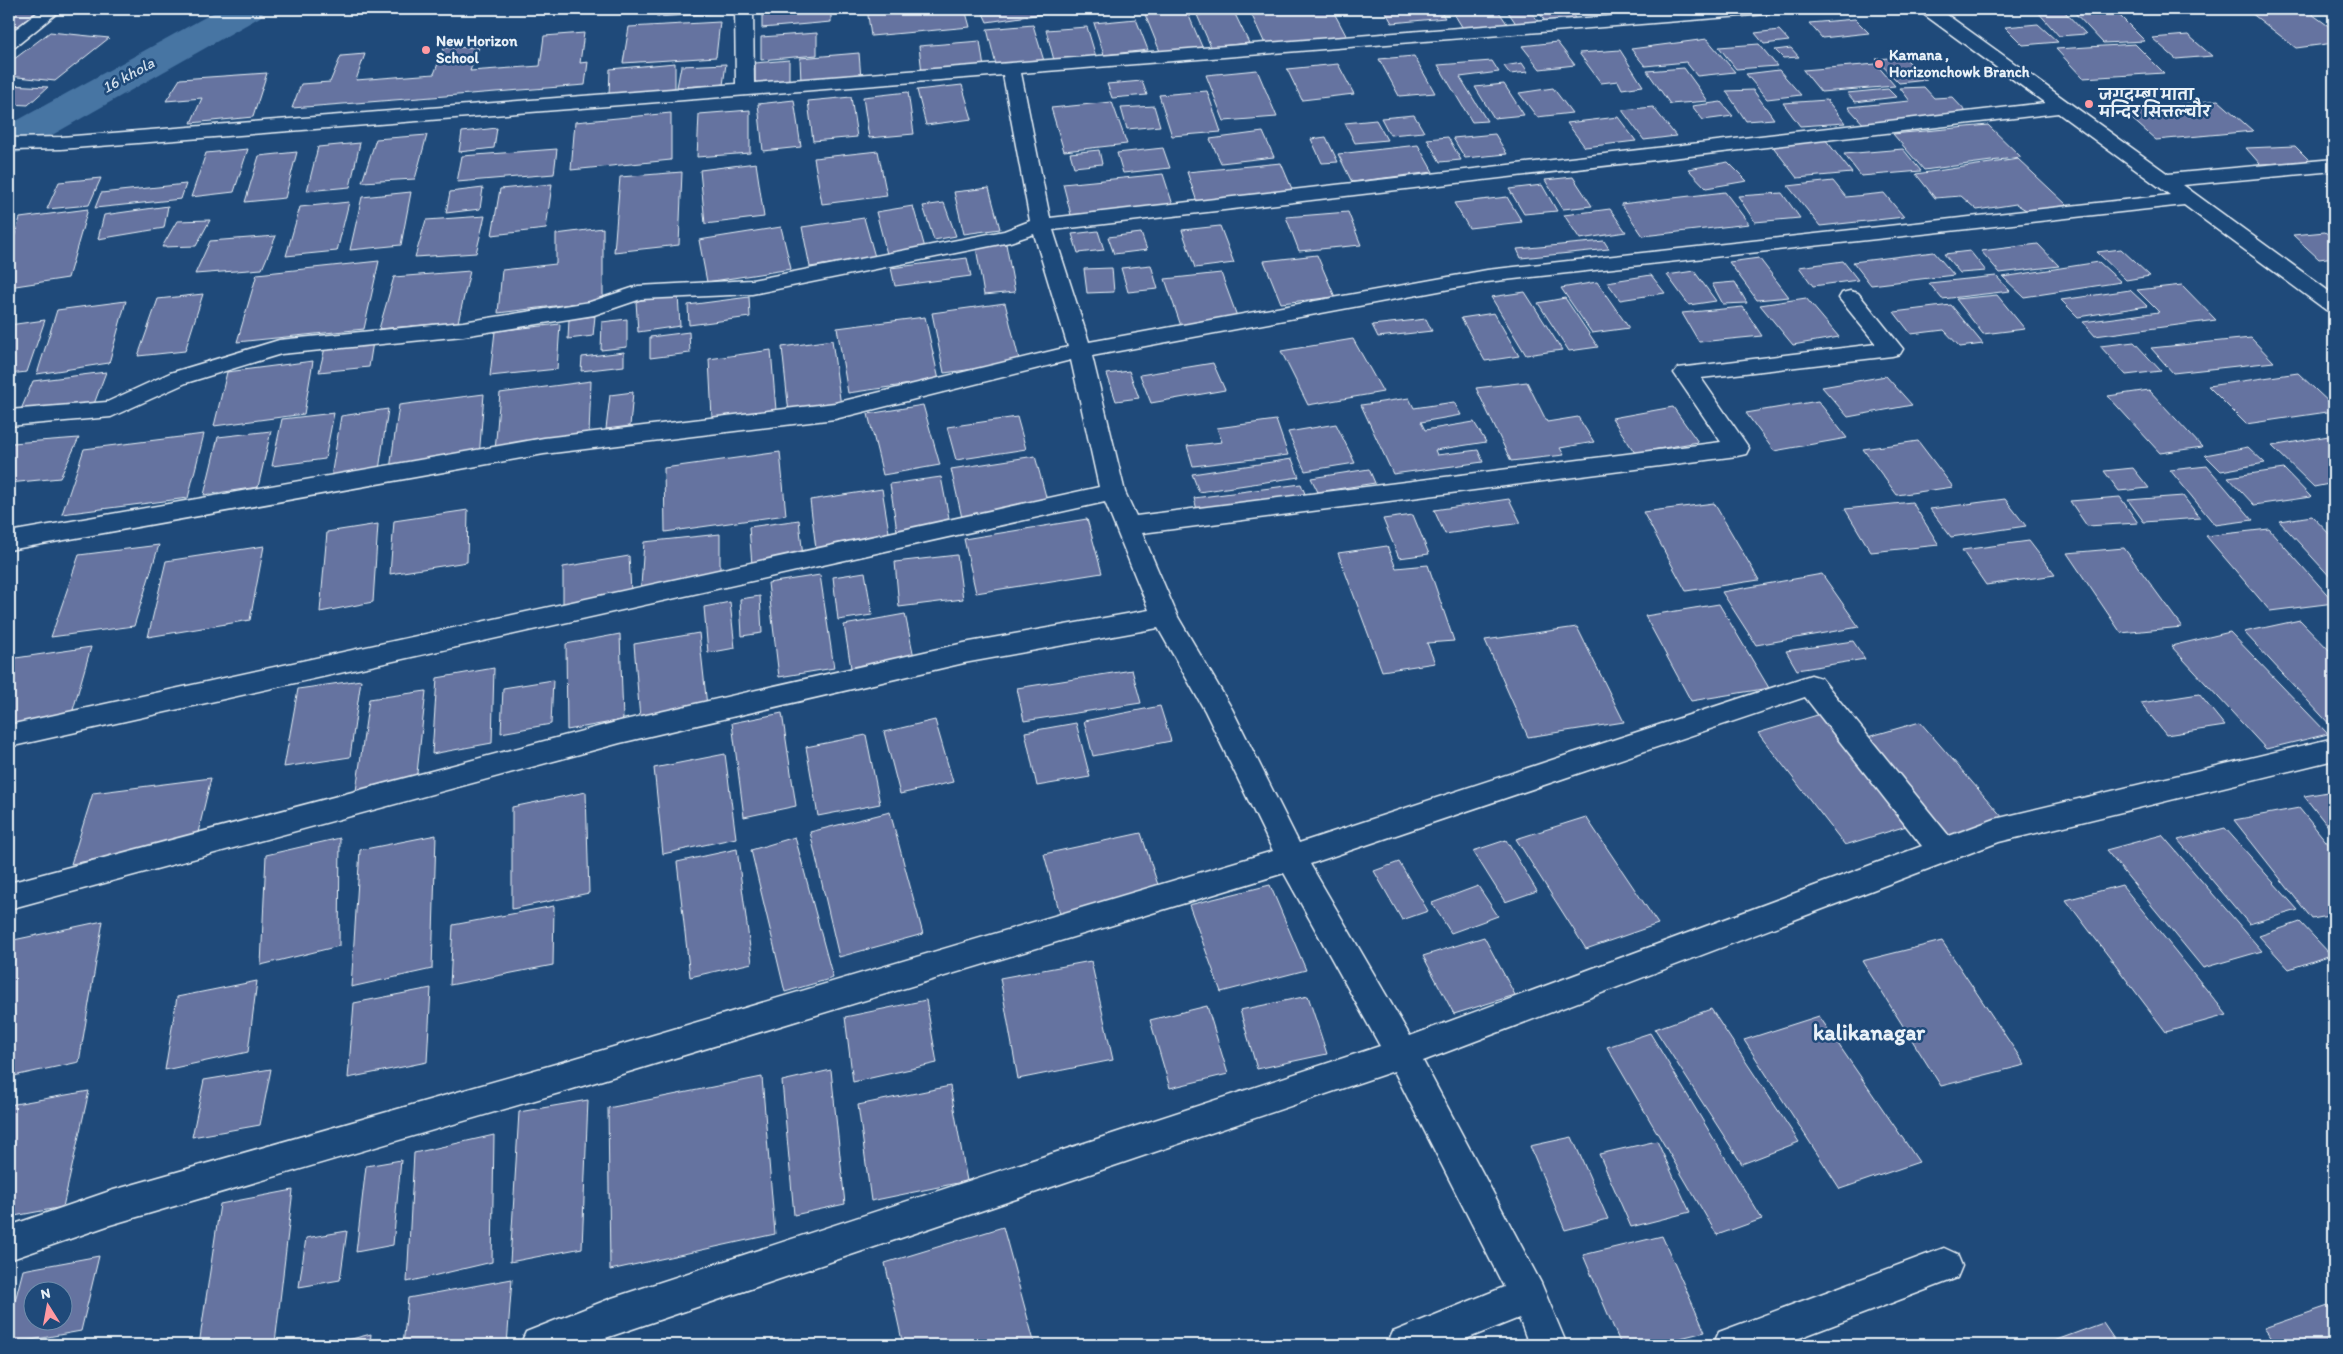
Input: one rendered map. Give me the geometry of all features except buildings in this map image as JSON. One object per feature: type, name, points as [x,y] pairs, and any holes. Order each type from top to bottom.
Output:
[{"type":"street","points":[[9,43],[53,9]]},
{"type":"street","points":[[744,9],[745,89]]},
{"type":"street","points":[[9,144],[61,143],[1768,9]]},
{"type":"street","points":[[1928,9],[2334,305]]},
{"type":"street","points":[[1011,68],[1041,224],[1059,277],[1080,351],[1113,492],[1127,526],[1165,616],[1218,709],[1291,858],[1402,1054],[1528,1296],[1548,1345]]},
{"type":"street","points":[[9,418],[111,409],[178,378],[279,347],[463,329],[594,308],[638,293],[752,287],[1010,236],[1041,224],[2061,107]]},
{"type":"street","points":[[2163,181],[2334,165]]},
{"type":"street","points":[[9,541],[544,446],[835,411],[1080,351],[1487,276],[2186,198]]},
{"type":"street","points":[[1127,526],[1737,448],[1686,372],[1892,349],[1850,298]]},
{"type":"street","points":[[9,736],[1113,492]]},
{"type":"street","points":[[9,896],[620,732],[964,653],[1165,616]]},
{"type":"street","points":[[9,1243],[110,1208],[566,1076],[1291,858],[1811,685],[1943,850]]},
{"type":"street","points":[[539,1345],[612,1316],[1402,1054],[1995,831],[2334,749]]},
{"type":"street","points":[[1732,1345],[1944,1266]]},
{"type":"street","points":[[1406,1345],[1528,1296]]},
{"type":"waterway","name":"16 khola","points":[[9,142],[247,9]]},
{"type":"place","name":"New Horizon School","points":[[426,50]]},
{"type":"place","name":"Kamana , Horizonchowk Branch","points":[[1879,64]]},
{"type":"place","name":"जगदम्बा माता मन्दिर सित्तल्चौर","points":[[2089,104]]},
{"type":"district","name":"kalikanagar","points":[[1869,1032]]}]
